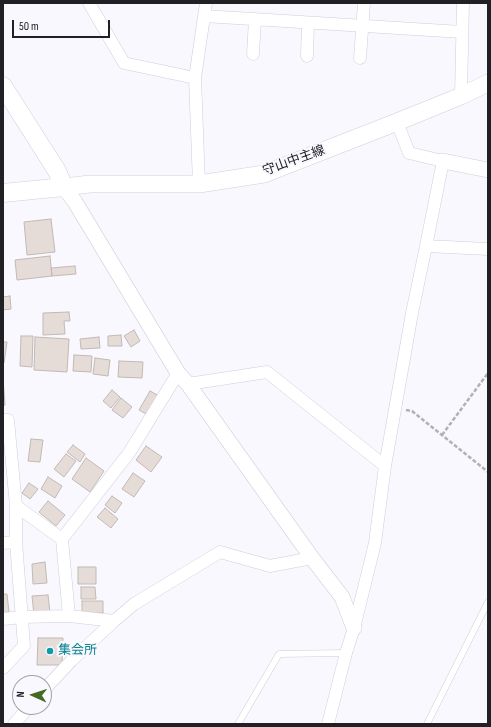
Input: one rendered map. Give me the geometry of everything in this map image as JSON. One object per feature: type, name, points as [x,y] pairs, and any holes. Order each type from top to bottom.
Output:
[{"type":"main road","name":"守山中主線","points":[[64,187],[90,184],[199,184],[264,174],[398,122],[488,83]]},
{"type":"main road","points":[[3,86],[57,171],[64,187],[3,193]]},
{"type":"street","points":[[89,3],[124,63],[195,78]]},
{"type":"street","points":[[199,184],[195,78],[206,3]]},
{"type":"street","points":[[360,58],[364,3]]},
{"type":"street","points":[[461,96],[463,3]]},
{"type":"street","points":[[204,16],[462,32]]},
{"type":"street","points":[[254,54],[255,19]]},
{"type":"street","points":[[307,56],[308,23]]},
{"type":"street","points":[[398,122],[409,153],[488,170]]},
{"type":"street","points":[[328,724],[375,543],[385,466],[412,313],[443,161]]},
{"type":"street","points":[[64,187],[76,202],[183,379],[342,598],[354,628]]},
{"type":"street","points":[[426,246],[488,250]]},
{"type":"street","points":[[69,616],[62,539],[129,453],[183,379],[267,372],[385,466]]},
{"type":"street","points":[[3,420],[8,420],[8,471],[16,506],[16,542],[24,646],[3,668]]},
{"type":"street","points":[[16,506],[62,539]]},
{"type":"street","points":[[3,543],[16,542]]},
{"type":"street","points":[[52,681],[71,660],[134,604],[220,552],[270,566],[312,558]]},
{"type":"street","points":[[3,619],[69,616],[114,621]]},
{"type":"street","points":[[14,724],[22,715]]},
{"type":"lane","points":[[427,724],[488,602]]},
{"type":"lane","points":[[238,724],[279,654],[346,653]]},
{"type":"path","points":[[442,435],[488,373]]},
{"type":"path","points":[[396,410],[412,411],[488,472]]},
{"type":"building","points":[[51,219],[55,252],[27,255],[24,222]]},
{"type":"building","points":[[50,256],[52,276],[17,280],[15,260]]},
{"type":"building","points":[[75,266],[76,274],[52,276],[51,268]]},
{"type":"building","points":[[10,296],[11,309],[3,310],[3,297]]},
{"type":"building","points":[[69,312],[70,321],[64,321],[65,334],[43,335],[43,313]]},
{"type":"building","points":[[134,330],[140,341],[131,347],[124,336]]},
{"type":"building","points":[[121,335],[122,346],[108,346],[108,336]]},
{"type":"building","points":[[21,336],[33,336],[32,367],[20,366]]},
{"type":"building","points":[[35,337],[69,339],[67,372],[34,370]]},
{"type":"building","points":[[99,337],[100,348],[81,349],[80,339]]},
{"type":"building","points":[[3,342],[7,342],[4,363],[3,363]]},
{"type":"building","points":[[74,355],[92,356],[91,372],[73,371]]},
{"type":"building","points":[[95,358],[110,360],[108,376],[93,374]]},
{"type":"building","points":[[119,361],[143,362],[142,378],[118,377]]},
{"type":"building","points":[[3,378],[5,405],[3,406]]},
{"type":"building","points":[[112,390],[120,397],[111,408],[103,401]]},
{"type":"building","points":[[150,391],[159,396],[148,415],[139,410]]},
{"type":"building","points":[[121,398],[132,407],[123,418],[112,410]]},
{"type":"building","points":[[31,439],[43,440],[40,462],[28,461]]},
{"type":"building","points":[[73,445],[85,454],[80,462],[67,452]]},
{"type":"building","points":[[146,446],[162,457],[151,472],[136,460]]},
{"type":"building","points":[[66,454],[76,461],[64,477],[54,469]]},
{"type":"building","points":[[86,458],[104,471],[90,492],[72,479]]},
{"type":"building","points":[[133,473],[145,481],[134,497],[122,489]]},
{"type":"building","points":[[48,477],[62,486],[55,498],[41,489]]},
{"type":"building","points":[[29,483],[38,489],[30,499],[22,493]]},
{"type":"building","points":[[112,496],[122,503],[115,513],[105,505]]},
{"type":"building","points":[[48,501],[65,515],[56,526],[39,512]]},
{"type":"building","points":[[105,508],[118,519],[111,528],[97,517]]},
{"type":"building","points":[[45,562],[47,583],[33,584],[32,564]]},
{"type":"building","points":[[78,567],[96,567],[96,584],[78,584]]},
{"type":"building","points":[[81,587],[95,587],[96,599],[81,599]]},
{"type":"building","points":[[3,594],[7,594],[9,612],[3,613]]},
{"type":"building","points":[[48,595],[50,613],[34,615],[32,596]]},
{"type":"building","points":[[82,601],[103,601],[103,613],[82,614]]},
{"type":"building","name":"集会所","points":[[38,638],[63,638],[62,665],[37,665]]},
{"type":"place","name":"集会所","points":[[50,651]]}]
